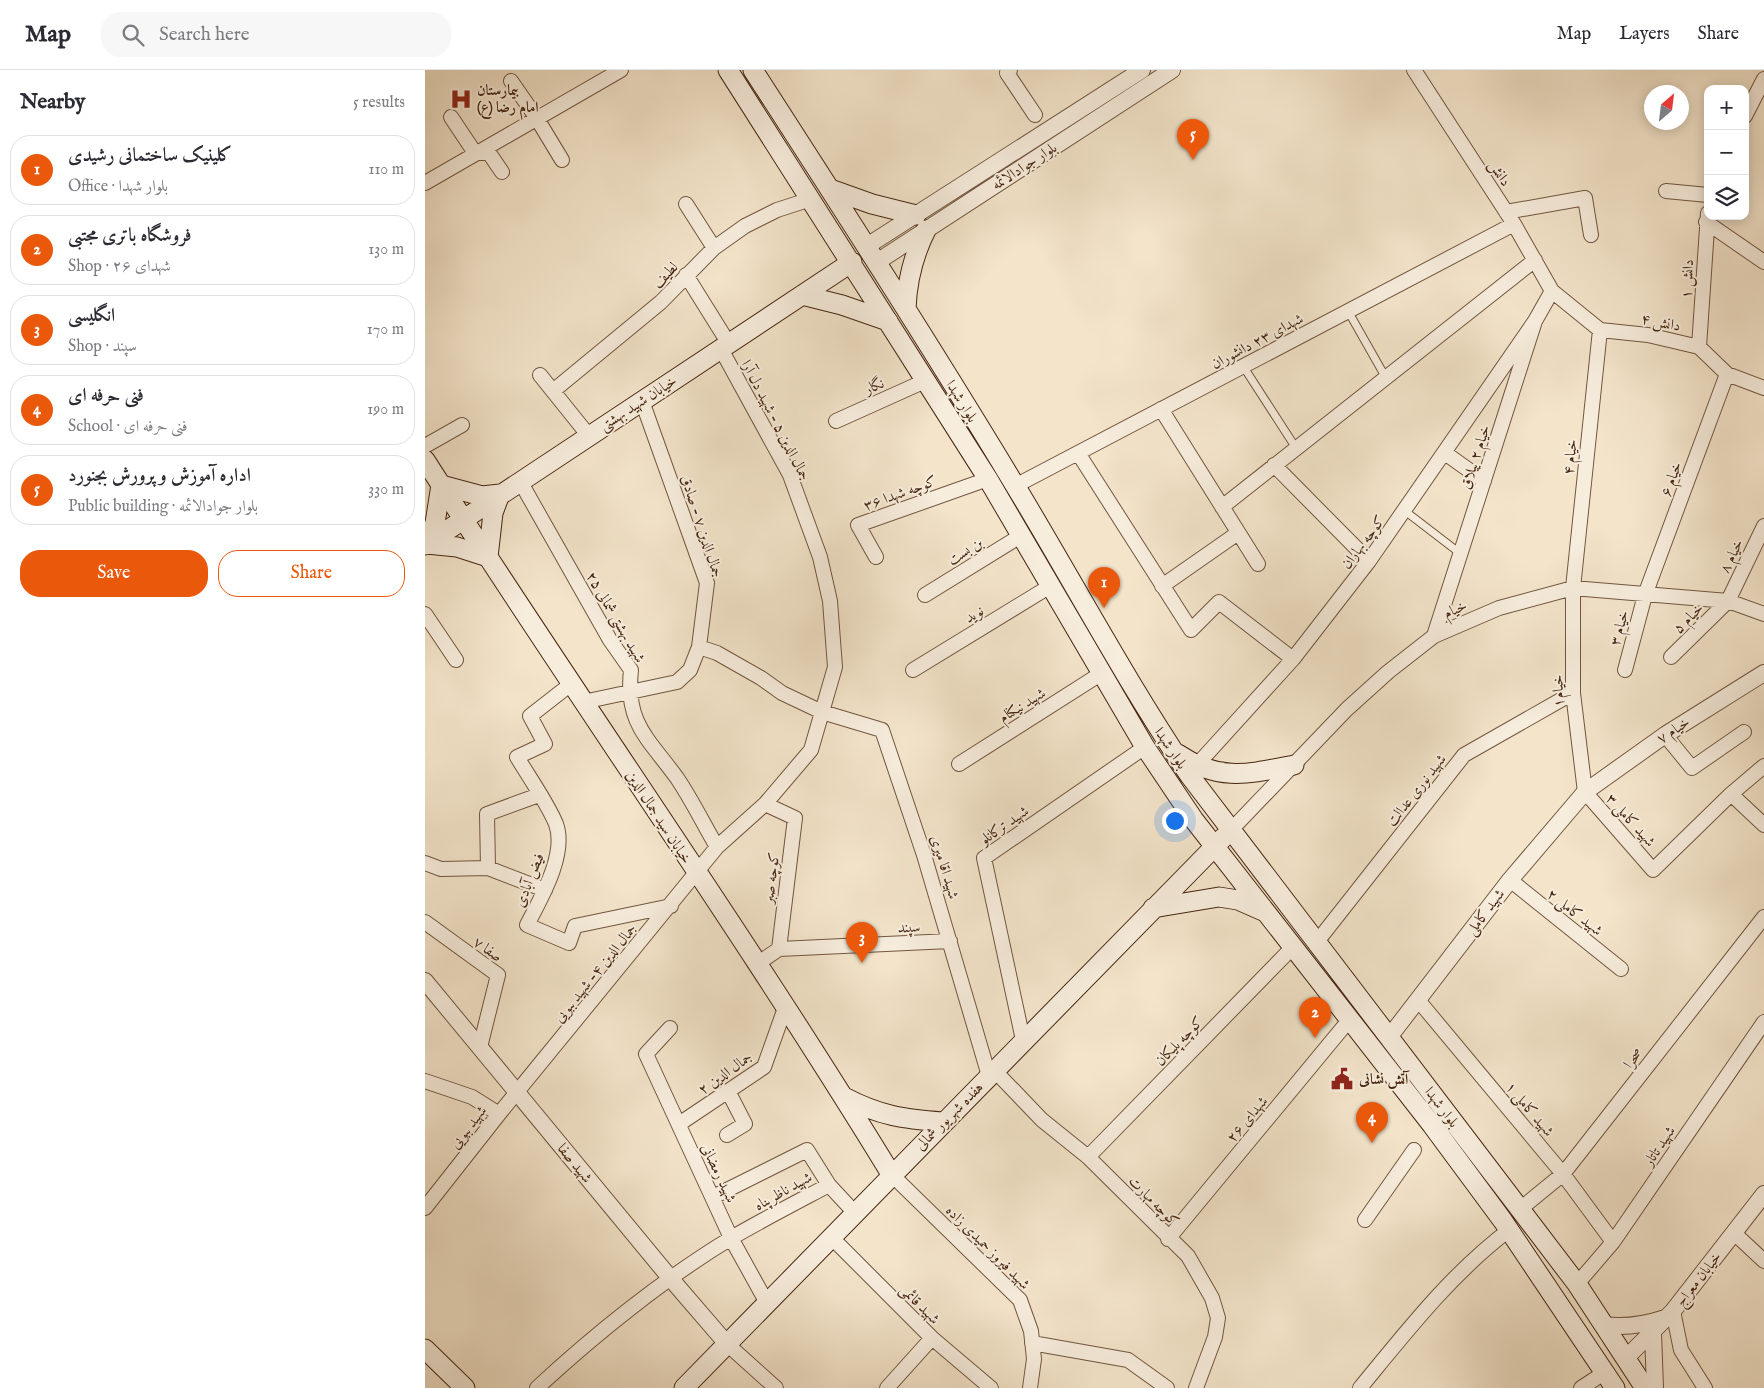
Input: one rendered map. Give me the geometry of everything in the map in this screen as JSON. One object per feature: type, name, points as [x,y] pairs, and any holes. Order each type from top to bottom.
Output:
[{"type":"main road","name":"بلوار شهدا","points":[[728,70],[988,478],[1145,747],[1214,845],[1432,1125],[1509,1230],[1609,1380]]},
{"type":"main road","name":"بلوار شهدا","points":[[753,70],[906,309],[1015,486],[1172,750],[1190,766],[1231,830],[1316,943],[1390,1036],[1519,1210],[1577,1284],[1645,1388]]},
{"type":"main road","points":[[830,189],[921,222],[910,270],[906,309]]},
{"type":"main road","name":"خیابان شهید بهشتی","points":[[426,544],[852,262],[867,246]]},
{"type":"main road","points":[[852,262],[877,262]]},
{"type":"main road","points":[[802,295],[842,305],[888,321]]},
{"type":"main road","name":"خیابان سید جمال الدین","points":[[425,460],[757,964],[891,1174]]},
{"type":"main road","points":[[441,485],[482,496],[500,494],[493,513],[488,557],[457,547],[426,544],[435,523],[441,485]]},
{"type":"main road","points":[[1164,775],[1176,776],[1190,766],[1219,773],[1245,774],[1294,765]]},
{"type":"main road","name":"هفده شهریور شمالی","points":[[684,1388],[891,1174],[1214,845],[1231,830]]},
{"type":"main road","points":[[1251,892],[1258,881],[1269,880]]},
{"type":"main road","points":[[1153,908],[1219,896],[1237,900],[1266,912]]},
{"type":"main road","points":[[843,1096],[868,1110],[896,1118],[943,1122]]},
{"type":"main road","points":[[425,1349],[465,1388]]},
{"type":"main road","points":[[1609,1380],[1625,1359]]},
{"type":"street","points":[[425,183],[536,117],[621,70]]},
{"type":"street","points":[[1010,70],[1007,73],[1035,115]]},
{"type":"street","name":"بلوار جوادالائمه","points":[[877,262],[921,222],[1142,70]]},
{"type":"street","name":"بلوار جوادالائمه","points":[[867,246],[921,222],[1172,70]]},
{"type":"street","name":"دانش","points":[[1416,73],[1514,224],[1552,291]]},
{"type":"street","points":[[1764,80],[1749,110],[1764,113]]},
{"type":"street","points":[[511,81],[562,160]]},
{"type":"street","points":[[451,117],[475,153]]},
{"type":"street","points":[[475,153],[489,153],[502,172]]},
{"type":"street","points":[[1666,191],[1704,195]]},
{"type":"street","points":[[1506,212],[1585,198],[1591,235]]},
{"type":"street","name":"لطیف","points":[[553,391],[661,302],[714,248],[745,226],[777,210],[811,199]]},
{"type":"street","points":[[686,204],[714,248]]},
{"type":"street","name":"دانش ۱","points":[[1699,347],[1707,220]]},
{"type":"street","points":[[1711,220],[1764,262]]},
{"type":"street","name":"شهدای ۲۳ دانشوران","points":[[1015,486],[1514,224]]},
{"type":"street","points":[[1222,507],[1535,260]]},
{"type":"street","name":"جمال الدین ۵ - شهید دل آرا","points":[[686,275],[725,346],[789,476],[819,557],[830,601],[835,667],[811,750],[765,804],[717,847],[697,874]]},
{"type":"street","points":[[1552,291],[1600,330]]},
{"type":"street","name":"خیام ۲ ییلاق","points":[[1434,636],[1535,321],[1552,291]]},
{"type":"street","name":"کوچه بهاران","points":[[1190,766],[1293,660],[1405,511],[1535,321]]},
{"type":"street","name":"دانش ۴","points":[[1600,330],[1648,335],[1699,347]]},
{"type":"street","name":"خیام ۴","points":[[1573,588],[1600,330]]},
{"type":"street","points":[[1699,347],[1727,374],[1764,388]]},
{"type":"street","name":"خیام ۶","points":[[1645,595],[1727,374]]},
{"type":"street","points":[[540,375],[589,436]]},
{"type":"street","name":"نگار","points":[[836,421],[925,380]]},
{"type":"street","name":"جمال الدین ۷ - صادق","points":[[583,702],[677,682],[690,670],[699,647],[707,583],[642,401]]},
{"type":"street","points":[[1161,409],[1258,564]]},
{"type":"street","points":[[425,446],[462,425]]},
{"type":"street","points":[[1078,453],[1191,630],[1219,602],[1293,660]]},
{"type":"street","points":[[1445,453],[1484,481]]},
{"type":"street","points":[[1274,466],[1369,561]]},
{"type":"street","name":"کوچه شهدا ۳۶","points":[[876,557],[858,525],[988,478]]},
{"type":"street","name":"۲۵ شهید بهشتی شمالی","points":[[520,481],[610,640],[631,670],[628,691],[635,718],[650,746],[677,778],[717,847]]},
{"type":"street","name":"خیام ۸","points":[[1728,601],[1764,526]]},
{"type":"street","points":[[1163,586],[1238,533]]},
{"type":"street","name":"بن بست","points":[[925,595],[1022,535]]},
{"type":"street","name":"نوید","points":[[913,670],[1052,585]]},
{"type":"street","name":"خیام","points":[[1231,830],[1347,709],[1387,672],[1434,636],[1499,608],[1573,588],[1728,601],[1764,614]]},
{"type":"street","name":"خیام۱","points":[[1573,588],[1573,693],[1585,792]]},
{"type":"street","name":"خیام ۳","points":[[1625,670],[1645,595]]},
{"type":"street","name":"خیام ۵","points":[[1671,658],[1728,601]]},
{"type":"street","points":[[425,614],[456,660]]},
{"type":"street","points":[[699,647],[717,653],[761,678],[782,693],[822,712]]},
{"type":"street","name":"شهید نیکنام","points":[[959,764],[1102,673]]},
{"type":"street","name":"خیام ۷","points":[[1585,792],[1665,735],[1764,673]]},
{"type":"street","name":"فیض آبادی","points":[[571,684],[530,716],[545,744],[517,757],[556,825],[557,857],[545,890],[527,925],[569,942],[575,926],[671,906]]},
{"type":"street","name":"شهید نوری عدالت","points":[[1316,943],[1464,755],[1573,693]]},
{"type":"street","name":"شهید اقا میری","points":[[822,712],[882,730],[924,854],[991,1073]]},
{"type":"street","points":[[1665,735],[1692,768],[1744,732]]},
{"type":"street","name":"شهید ترکانلو","points":[[1023,1040],[984,858],[1145,747]]},
{"type":"street","points":[[1764,766],[1731,794],[1764,825]]},
{"type":"street","name":"شهید کاملی ۳","points":[[1585,792],[1653,870],[1731,794]]},
{"type":"street","name":"شهید کاملی","points":[[1390,1036],[1510,880],[1585,792]]},
{"type":"street","points":[[488,868],[487,814],[539,795]]},
{"type":"street","name":"کوچه صبر","points":[[765,804],[795,818],[779,949]]},
{"type":"street","points":[[425,863],[441,869],[488,868],[545,890]]},
{"type":"street","name":"جمال الدین ۴- شهید ببویی","points":[[517,1093],[697,874]]},
{"type":"street","name":"شهید کاملی ۲","points":[[1510,880],[1621,969]]},
{"type":"street","name":"صحرا","points":[[1519,1210],[1563,1174],[1764,918]]},
{"type":"street","name":"صفا ۷","points":[[425,922],[498,975],[480,1047]]},
{"type":"street","name":"سپند","points":[[779,949],[950,942]]},
{"type":"street","name":"کوچه پلیکان","points":[[1088,1158],[1293,947]]},
{"type":"street","points":[[757,964],[779,949]]},
{"type":"street","name":"شهید صفا","points":[[425,981],[671,1280],[727,1344]]},
{"type":"street","name":"شهید کاملی ۱","points":[[1418,1000],[1563,1174],[1613,1242]]},
{"type":"street","name":"جمال الدین ۲","points":[[679,1124],[764,1067],[785,1008]]},
{"type":"street","name":"شهدای ۲۶","points":[[1168,1239],[1349,1019]]},
{"type":"street","name":"شهید تاتار","points":[[1577,1284],[1613,1242],[1764,1022]]},
{"type":"street","name":"شهید رمضانی","points":[[670,1028],[646,1054],[731,1238],[767,1303]]},
{"type":"street","name":"کوچه مهارت","points":[[991,1073],[1042,1120],[1088,1158],[1192,1263],[1211,1298],[1218,1318],[1215,1337],[1196,1388]]},
{"type":"street","points":[[425,1081],[472,1097],[499,1114]]},
{"type":"street","points":[[727,1135],[745,1124],[728,1091]]},
{"type":"street","name":"شهید ببویی","points":[[426,1207],[517,1093]]},
{"type":"street","points":[[713,1197],[807,1150],[829,1184]]},
{"type":"street","points":[[1365,1220],[1414,1150]]},
{"type":"street","name":"شهید فیروز حمیدی زاده","points":[[891,1174],[1020,1300],[1031,1331],[1034,1359],[1030,1388]]},
{"type":"street","name":"شهید ناظرپناه","points":[[537,1388],[577,1351],[671,1280],[731,1238],[829,1184],[855,1213]]},
{"type":"street","name":"خیابان معراج","points":[[1625,1359],[1670,1314],[1764,1194]]},
{"type":"street","points":[[1360,1388],[1427,1306],[1483,1249],[1509,1230]]},
{"type":"street","points":[[1734,1233],[1764,1261]]},
{"type":"street","name":"شهید قائمی","points":[[831,1237],[932,1338],[991,1388]]},
{"type":"street","points":[[1604,1325],[1624,1328],[1645,1325],[1670,1314],[1681,1350],[1705,1388]]},
{"type":"street","points":[[1653,1333],[1655,1388]]},
{"type":"street","points":[[887,1388],[932,1338]]},
{"type":"street","points":[[1032,1343],[1129,1360],[1167,1388]]},
{"type":"street","points":[[727,1344],[776,1388]]},
{"type":"street","points":[[1581,1388],[1609,1380]]},
{"type":"lane","points":[[1348,311],[1386,378]]},
{"type":"lane","points":[[1243,366],[1296,448]]},
{"type":"lane","points":[[1405,511],[1461,554]]},
{"type":"place","name":"بیمارستان امام رضا (ع)","points":[[461,99]]},
{"type":"place","name":"اداره آموزش و پرورش بجنورد","points":[[1193,160]]},
{"type":"place","name":"کلینیک ساختمانی رشیدی","points":[[1104,608]]},
{"type":"place","name":"انگلیسی","points":[[862,963]]},
{"type":"place","name":"فروشگاه باتری مجتبی","points":[[1315,1038]]},
{"type":"place","name":"آتش نشانی","points":[[1342,1079]]},
{"type":"place","name":"فنی حرفه ای","points":[[1372,1143]]}]
